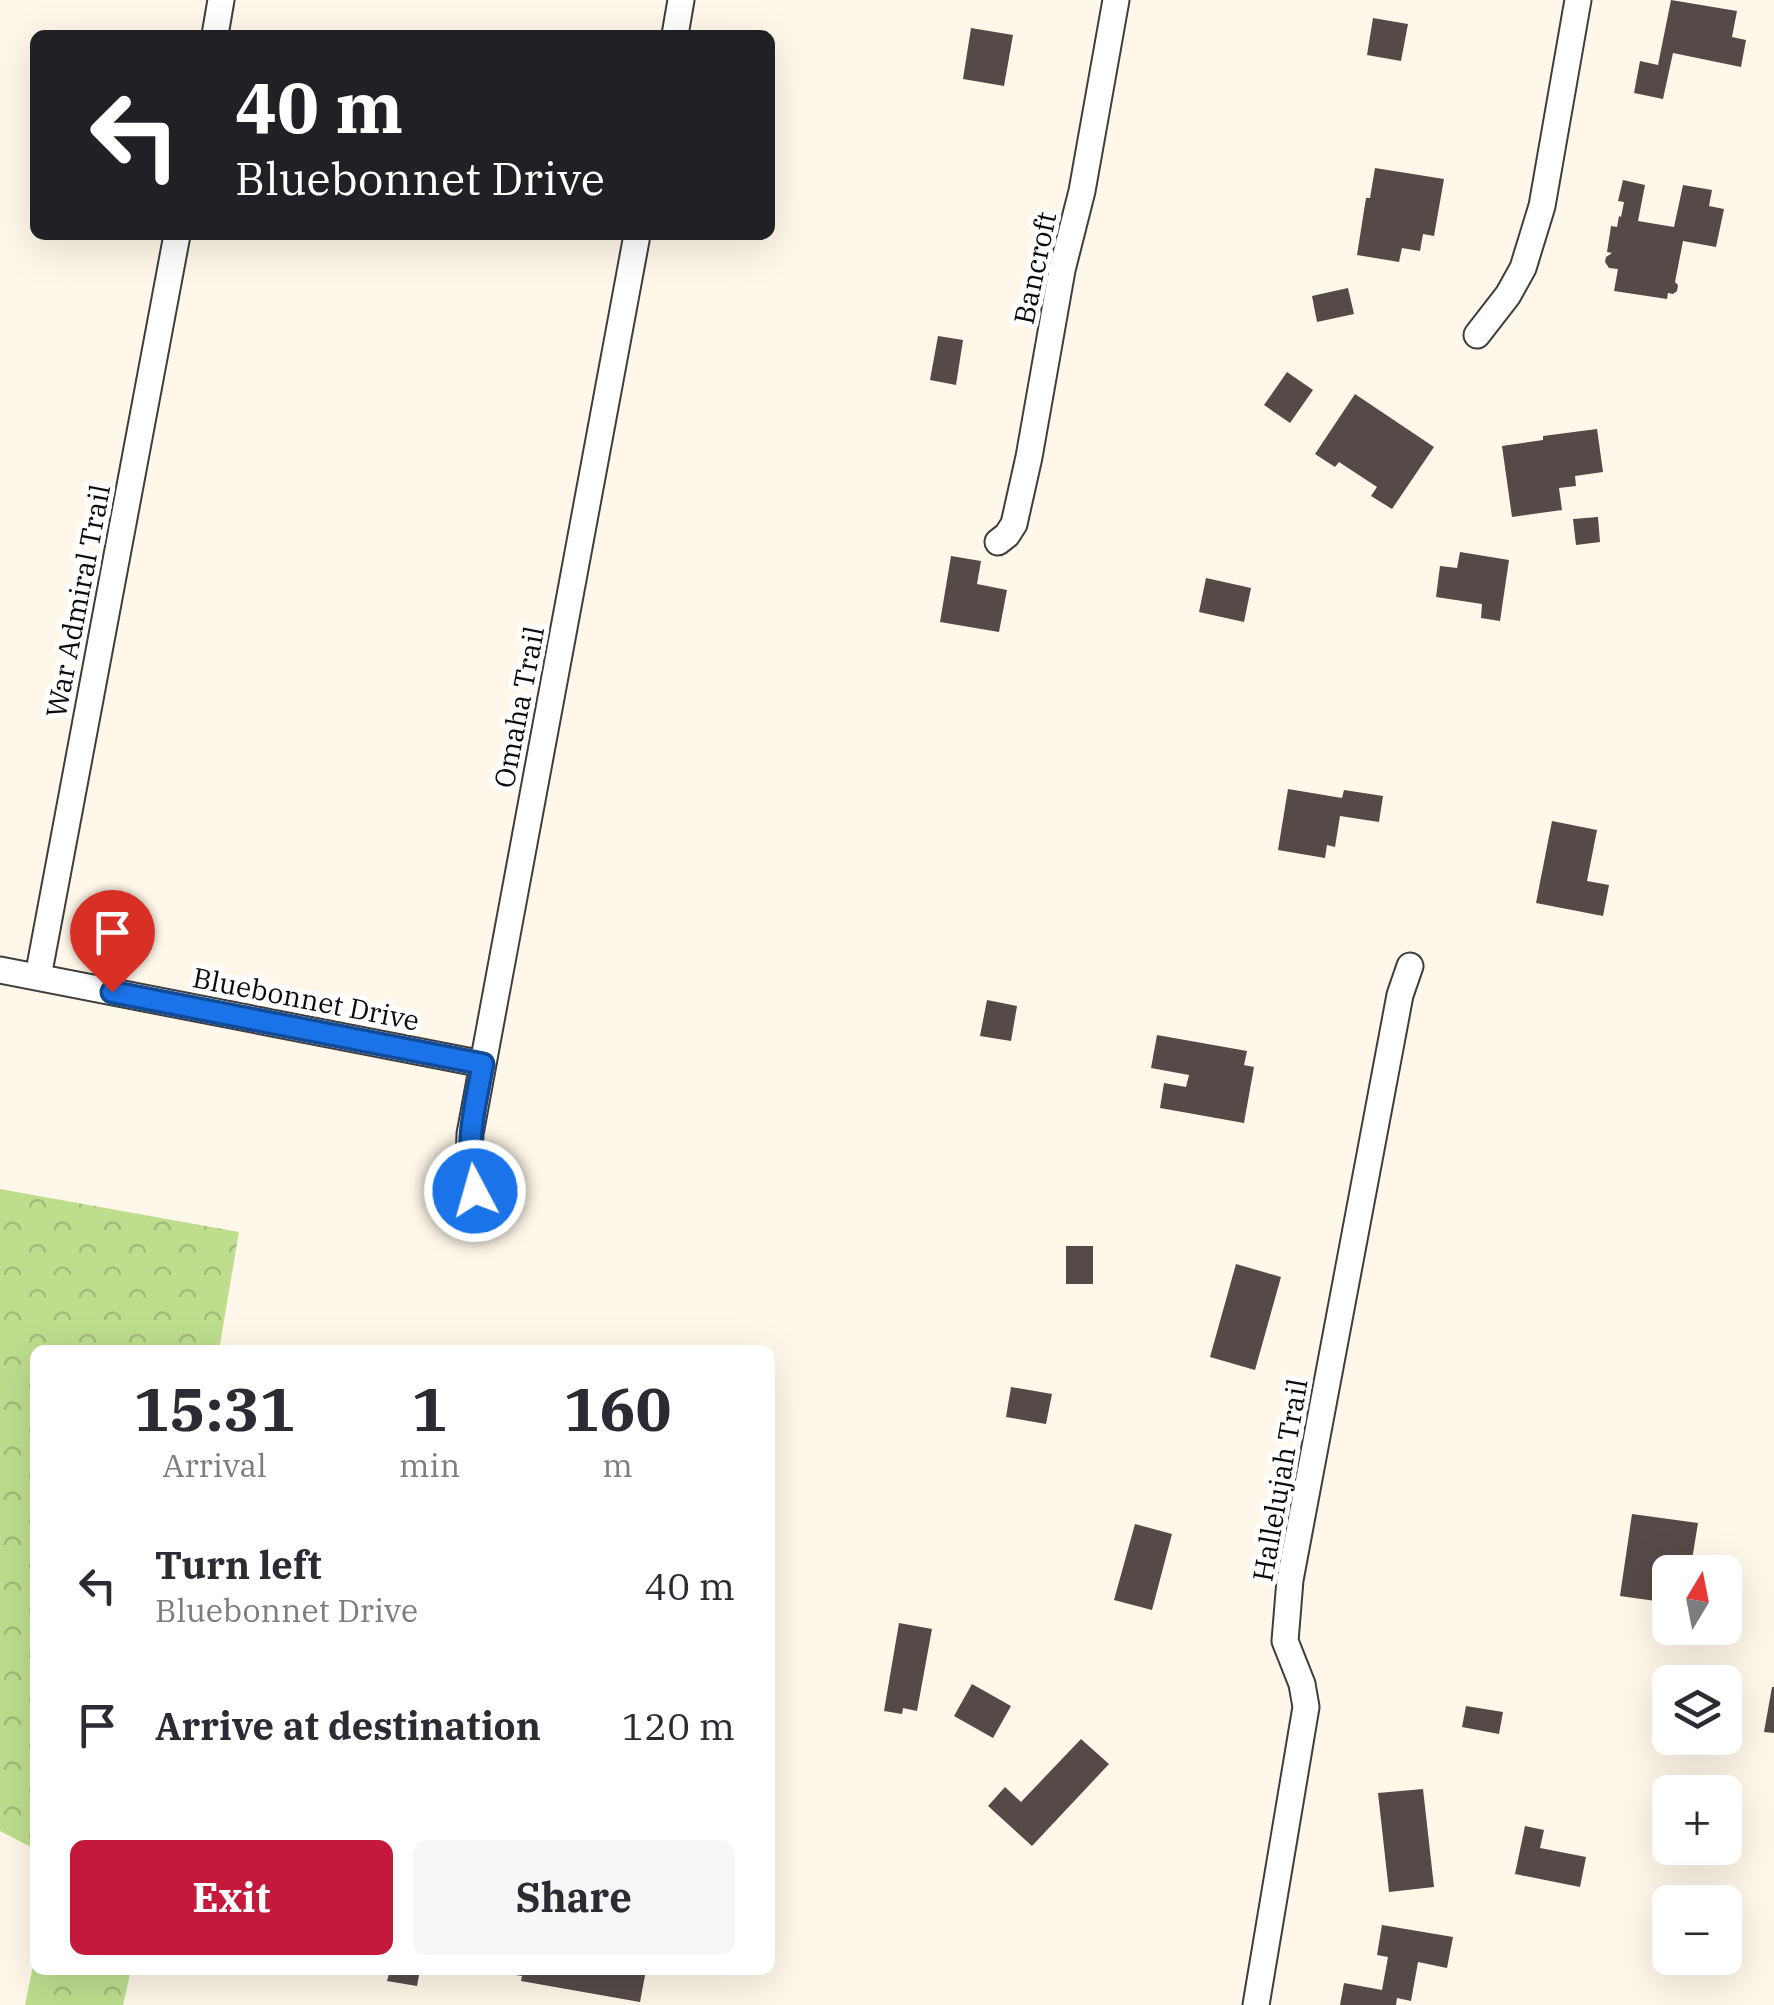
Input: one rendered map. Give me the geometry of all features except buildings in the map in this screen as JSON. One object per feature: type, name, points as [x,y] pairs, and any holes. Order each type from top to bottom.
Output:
[{"type":"street","points":[[215,30],[221,0]]},
{"type":"street","points":[[676,30],[681,0]]},
{"type":"street","name":"Bancroft","points":[[998,542],[1014,524],[1030,458],[1062,270],[1082,191],[1116,0]]},
{"type":"street","points":[[1477,335],[1523,268],[1542,206],[1578,0]]},
{"type":"street","name":"War Admiral Trail","points":[[38,977],[176,240]]},
{"type":"street","name":"Omaha Trail","points":[[475,1191],[469,1146],[637,240]]},
{"type":"street","name":"Hallelujah Trail","points":[[1256,2005],[1306,1707],[1302,1684],[1285,1641],[1290,1580],[1400,995],[1410,966]]},
{"type":"street","name":"Bluebonnet Drive","points":[[0,970],[483,1064]]},
{"type":"green space","points":[[0,1189],[239,1232],[220,1345],[30,1345],[30,1846],[0,1831]]},
{"type":"green space","points":[[31,1975],[130,1975],[123,2005],[25,2005]]},
{"type":"route","points":[[112,992],[483,1064],[469,1146],[475,1191]]}]
